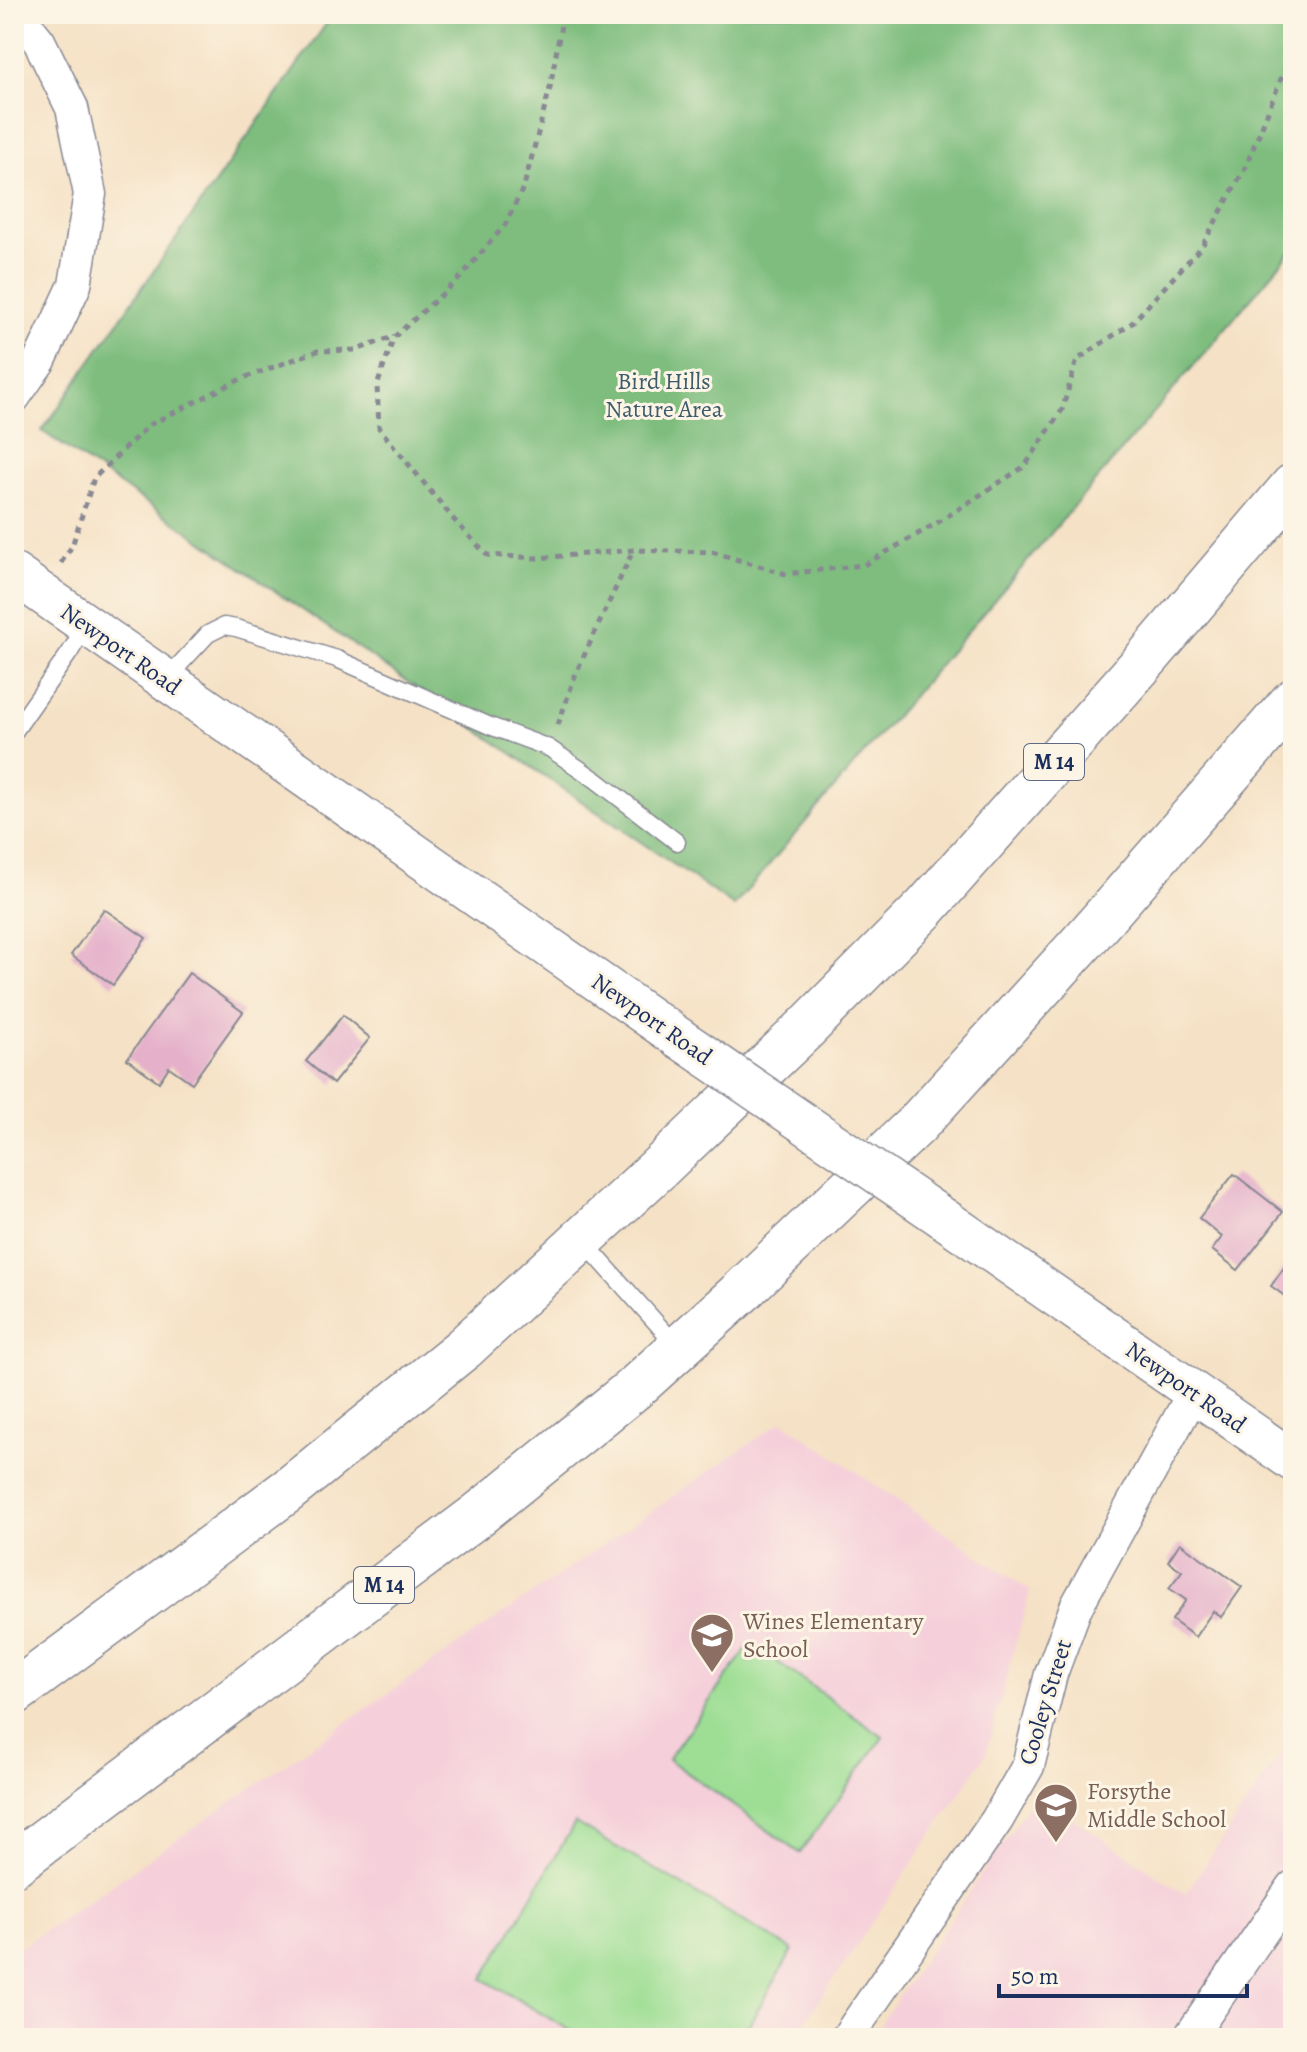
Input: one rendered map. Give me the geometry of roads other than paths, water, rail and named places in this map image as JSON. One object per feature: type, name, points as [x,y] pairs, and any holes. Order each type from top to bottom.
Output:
[{"type":"highway","name":"M 14","points":[[14,1693],[287,1491],[464,1348],[582,1240],[806,1028],[925,908],[1147,658],[1293,486]]},
{"type":"highway","name":"M 14","points":[[14,1864],[479,1514],[637,1386],[753,1281],[917,1124],[1086,938],[1293,701]]},
{"type":"street","points":[[14,397],[40,360],[75,285],[90,194],[72,108],[39,41],[17,14]]},
{"type":"street","name":"Newport Road","points":[[14,574],[1293,1461]]},
{"type":"street","name":"Cooley Street","points":[[847,2038],[997,1820],[1028,1766],[1051,1674],[1076,1607],[1194,1392]]},
{"type":"street","points":[[1189,2038],[1293,1887]]},
{"type":"lane","points":[[14,732],[86,625]]},
{"type":"lane","points":[[165,680],[208,634],[224,626],[337,659],[490,726],[549,748],[677,842]]},
{"type":"lane","points":[[582,1240],[679,1348]]},
{"type":"place","name":"Wines Elementary School","points":[[712,1674]]},
{"type":"place","name":"Forsythe Middle School","points":[[1056,1844]]},
{"type":"park label","name":"Bird Hills Nature Area","points":[[664,395]]}]
